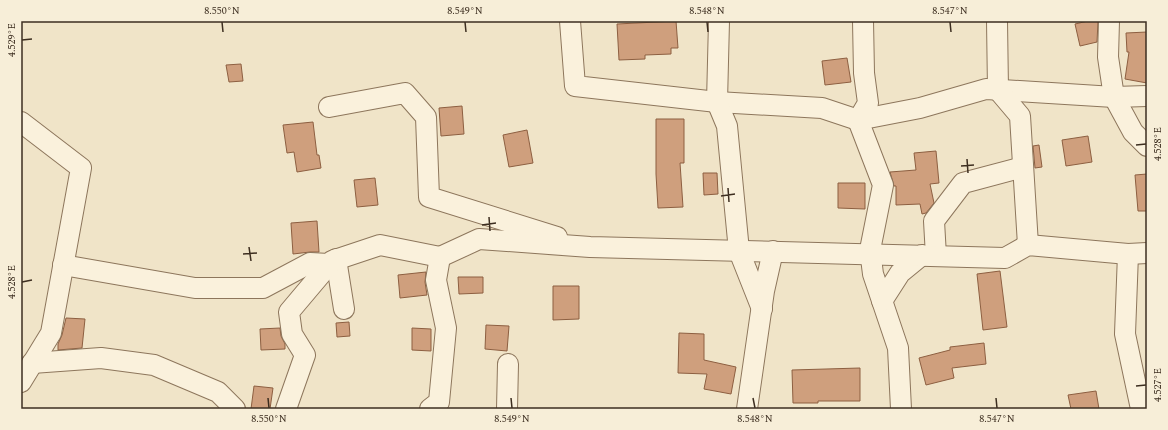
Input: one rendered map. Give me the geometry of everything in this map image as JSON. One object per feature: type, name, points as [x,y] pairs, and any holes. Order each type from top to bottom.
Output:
[{"type":"street","points":[[570,21],[575,86],[717,102],[822,108],[858,120],[920,108],[986,89],[1114,97],[1147,96]]},
{"type":"street","points":[[719,21],[717,102],[727,126],[739,251],[762,309]]},
{"type":"street","points":[[858,120],[868,103],[864,73],[863,21]]},
{"type":"street","points":[[997,21],[998,90],[1020,116],[1028,245]]},
{"type":"street","points":[[1108,21],[1108,57],[1114,97],[1133,132],[1147,146]]},
{"type":"street","points":[[329,108],[405,93],[426,117],[429,197],[590,247]]},
{"type":"street","points":[[858,120],[883,185],[870,254],[872,274],[898,348],[901,409]]},
{"type":"street","points":[[21,122],[81,168],[51,333],[21,382]]},
{"type":"street","points":[[882,301],[900,273],[929,255],[934,221],[963,183],[1023,167]]},
{"type":"street","points":[[63,265],[195,288],[263,288],[310,263],[333,262],[380,245],[440,257],[479,239],[590,247],[1004,258],[1028,245],[1138,254],[1124,334],[1140,409]]},
{"type":"street","points":[[747,409],[762,309],[773,251]]},
{"type":"street","points":[[430,409],[439,402],[446,328],[436,280],[440,257]]},
{"type":"street","points":[[333,262],[344,308]]},
{"type":"street","points":[[286,409],[304,355],[292,334],[289,312],[333,262]]},
{"type":"street","points":[[32,363],[101,358],[154,365],[218,392],[235,409]]},
{"type":"street","points":[[507,409],[508,364]]},
{"type":"street","points":[[441,388],[447,409]]},
{"type":"building","points":[[676,21],[678,48],[671,48],[671,54],[645,55],[645,59],[619,60],[617,24]]},
{"type":"building","points":[[1088,21],[1098,21],[1097,42],[1080,46],[1075,24]]},
{"type":"building","points":[[1147,32],[1147,83],[1125,79],[1129,52],[1127,52],[1126,33]]},
{"type":"building","points":[[847,58],[851,82],[825,85],[822,61]]},
{"type":"building","points":[[241,64],[243,81],[229,82],[226,65]]},
{"type":"building","points":[[462,106],[464,134],[441,136],[439,108]]},
{"type":"building","points":[[656,119],[684,119],[684,163],[680,163],[683,207],[658,208],[656,174]]},
{"type":"building","points":[[313,122],[317,155],[319,155],[321,168],[297,172],[294,152],[287,153],[283,125]]},
{"type":"building","points":[[527,130],[533,163],[509,167],[503,135]]},
{"type":"building","points":[[1088,136],[1092,162],[1066,166],[1062,140]]},
{"type":"building","points":[[1039,145],[1042,167],[1035,168],[1033,146]]},
{"type":"building","points":[[936,151],[939,183],[930,184],[934,203],[926,213],[922,214],[920,204],[896,205],[896,186],[894,186],[890,172],[916,170],[914,153]]},
{"type":"building","points":[[703,173],[717,173],[718,194],[704,195]]},
{"type":"building","points":[[1147,174],[1147,211],[1138,211],[1135,175]]},
{"type":"building","points":[[375,178],[378,205],[357,207],[354,180]]},
{"type":"building","points":[[838,183],[865,183],[865,209],[838,208]]},
{"type":"building","points":[[317,221],[319,252],[293,254],[291,223]]},
{"type":"building","points":[[1000,271],[1007,327],[983,330],[977,274]]},
{"type":"building","points":[[426,272],[425,282],[427,295],[400,298],[398,275]]},
{"type":"building","points":[[458,277],[483,277],[483,293],[459,294]]},
{"type":"building","points":[[553,286],[579,286],[579,319],[553,320]]},
{"type":"building","points":[[66,318],[85,319],[82,348],[58,350],[58,344]]},
{"type":"building","points":[[349,322],[350,336],[337,337],[336,323]]},
{"type":"building","points":[[486,325],[509,326],[507,351],[485,349]]},
{"type":"building","points":[[280,328],[285,349],[261,350],[260,329]]},
{"type":"building","points":[[412,328],[431,329],[431,351],[412,350]]},
{"type":"building","points":[[679,333],[704,334],[704,360],[736,367],[731,394],[704,389],[707,374],[678,373]]},
{"type":"building","points":[[984,343],[986,364],[952,368],[954,378],[926,385],[919,358],[950,350],[950,347]]},
{"type":"building","points":[[860,368],[860,401],[818,401],[818,403],[793,403],[792,370]]},
{"type":"building","points":[[254,386],[273,388],[270,409],[251,409]]},
{"type":"building","points":[[1096,391],[1099,409],[1071,409],[1068,395]]}]
